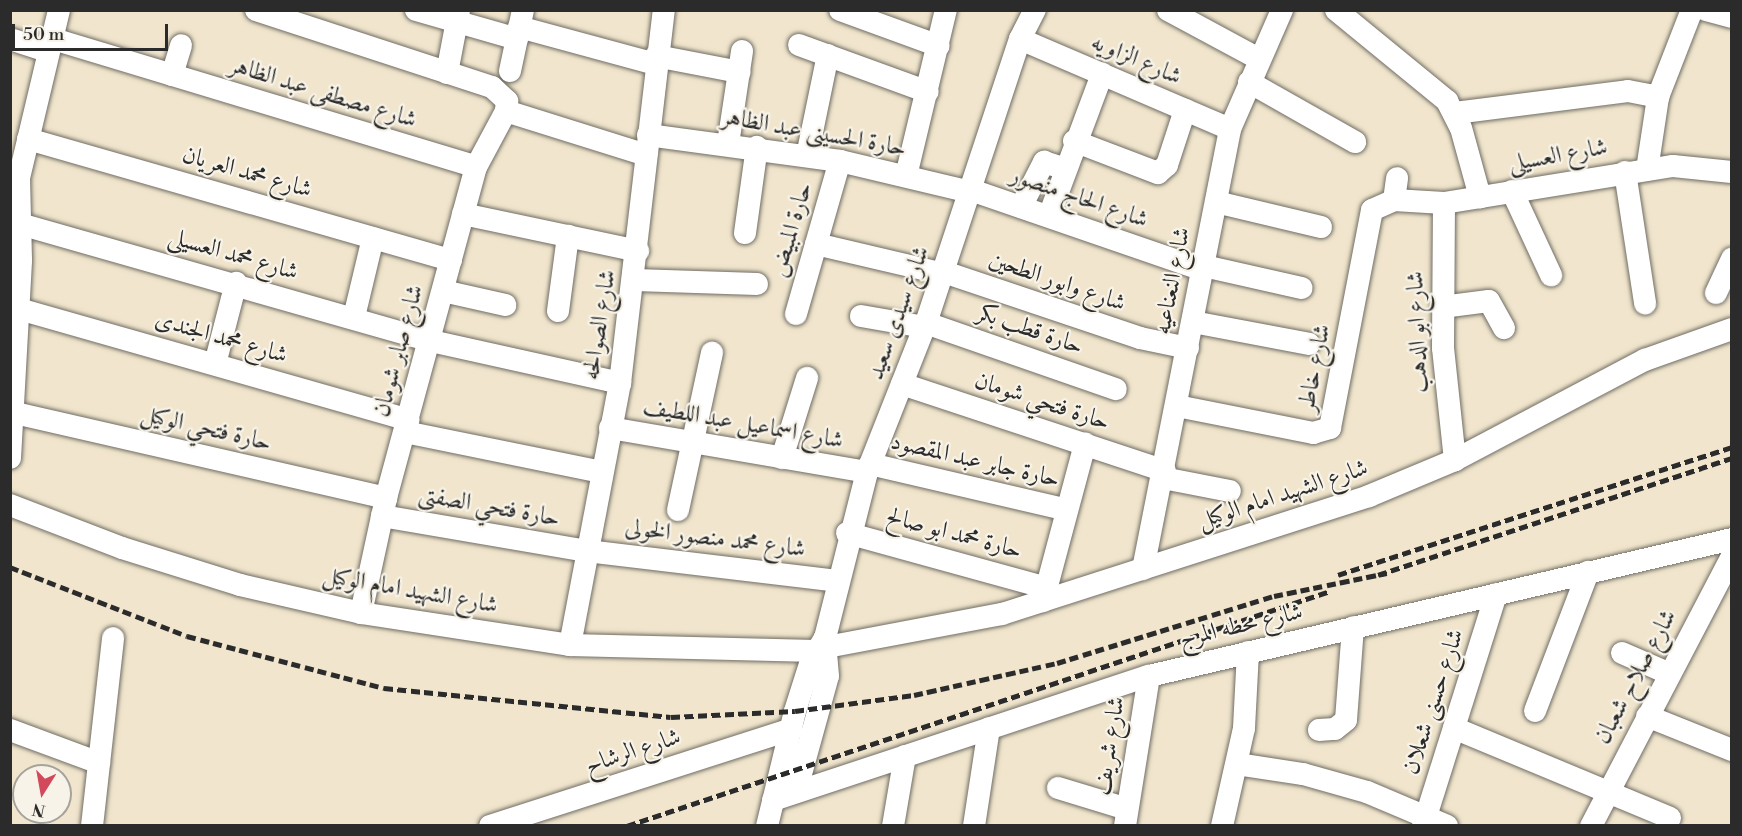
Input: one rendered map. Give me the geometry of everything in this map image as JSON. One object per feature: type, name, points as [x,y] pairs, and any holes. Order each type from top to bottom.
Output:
[{"type":"street","points":[[10,458],[15,413],[19,309],[16,259],[20,224],[15,176],[28,139],[59,10]]},
{"type":"street","points":[[256,10],[301,19],[502,92],[506,111]]},
{"type":"street","points":[[416,10],[520,25],[655,60],[740,62],[729,144]]},
{"type":"street","name":"شارع الصوالحه","points":[[570,645],[601,472],[620,383],[639,251],[655,60],[664,10]]},
{"type":"street","points":[[840,10],[939,46]]},
{"type":"street","points":[[906,176],[946,10]]},
{"type":"street","name":"شارع سيدى سعيد","points":[[822,645],[847,533],[868,468],[926,325],[1020,39],[1035,10]]},
{"type":"street","points":[[1168,10],[1194,17],[1259,59]]},
{"type":"street","name":"شارع النعناعيه","points":[[1143,569],[1164,475],[1230,129],[1282,10]]},
{"type":"street","points":[[1645,303],[1636,171],[1658,97],[1692,10]]},
{"type":"street","points":[[1706,10],[1731,17]]},
{"type":"street","points":[[1350,14],[1437,91],[1455,114],[1480,197]]},
{"type":"street","points":[[447,73],[458,16]]},
{"type":"street","points":[[510,71],[520,25]]},
{"type":"street","name":"شارع مصطفى عبد الظاهر","points":[[10,39],[49,44],[172,75],[476,167]]},
{"type":"street","name":"شارع الزاويه","points":[[1020,39],[1230,129]]},
{"type":"street","points":[[172,75],[181,45]]},
{"type":"street","points":[[799,45],[928,92]]},
{"type":"street","points":[[807,156],[828,56]]},
{"type":"street","points":[[1049,216],[1074,141],[1102,74]]},
{"type":"street","points":[[1249,82],[1354,142]]},
{"type":"street","points":[[1455,114],[1629,91],[1658,97]]},
{"type":"street","points":[[1074,141],[1158,174],[1167,165],[1185,110]]},
{"type":"street","name":"حارة الحسينى عبد الظاهر","points":[[506,111],[647,145],[729,144],[757,147],[840,162],[971,191]]},
{"type":"street","name":"شارع صابر شومان","points":[[361,613],[384,507],[476,167],[506,111]]},
{"type":"street","name":"شارع محمد العريان","points":[[28,139],[451,260]]},
{"type":"street","points":[[745,233],[757,147]]},
{"type":"street","name":"حارة المبيض","points":[[795,314],[840,162]]},
{"type":"street","points":[[1021,207],[1044,162],[1065,169]]},
{"type":"street","name":"شارع العسيلى","points":[[1395,189],[1444,203],[1672,166],[1731,172]]},
{"type":"street","name":"شارع خاطر","points":[[1177,406],[1313,433],[1330,428],[1372,210],[1395,189]]},
{"type":"street","name":"شارع الحاج منصور","points":[[971,191],[1203,268],[1302,288]]},
{"type":"street","points":[[1512,191],[1551,275]]},
{"type":"street","points":[[1216,202],[1321,227]]},
{"type":"street","name":"شارع ابو الدهب","points":[[1444,203],[1442,307],[1455,460]]},
{"type":"street","points":[[463,214],[639,251]]},
{"type":"street","name":"شارع محمد العسيلى","points":[[20,224],[354,316],[430,341],[620,383]]},
{"type":"street","points":[[558,311],[568,236]]},
{"type":"street","points":[[354,316],[373,238]]},
{"type":"street","name":"شارع وابور الطحين","points":[[816,244],[944,273],[1148,340],[1188,348]]},
{"type":"street","points":[[1716,293],[1731,259]]},
{"type":"street","points":[[635,280],[757,284]]},
{"type":"street","points":[[215,364],[236,284]]},
{"type":"street","points":[[443,291],[505,305]]},
{"type":"street","points":[[1442,307],[1489,301],[1504,328]]},
{"type":"street","name":"شارع محمد الجندى","points":[[19,309],[215,364],[406,426],[601,472]]},
{"type":"street","name":"حارة قطب بكر","points":[[861,316],[926,325],[1116,389]]},
{"type":"street","points":[[1193,322],[1309,344]]},
{"type":"street","name":"شارع الشهيد امام الوكيل","points":[[10,505],[122,548],[240,585],[361,613],[570,645],[822,645],[966,624],[1045,595],[1143,569],[1358,500],[1455,460],[1645,360],[1731,329]]},
{"type":"street","points":[[678,510],[712,353]]},
{"type":"street","points":[[782,458],[807,378]]},
{"type":"street","name":"حارة فتحي شومان","points":[[902,384],[1085,444],[1164,475],[1230,491]]},
{"type":"street","name":"حارة فتحي الوكيل","points":[[15,413],[384,507]]},
{"type":"street","name":"شارع اسماعيل عبد اللطيف","points":[[610,428],[782,458],[868,468]]},
{"type":"street","points":[[1045,595],[1085,444]]},
{"type":"street","name":"حارة جابر عبد المقصود","points":[[868,468],[1067,510]]},
{"type":"street","name":"حارة فتحي الصفتى","points":[[384,507],[587,551]]},
{"type":"street","name":"حارة محمد ابو صالح","points":[[847,533],[1045,595]]},
{"type":"street","name":"شارع محطه المرج","points":[[773,800],[1149,676],[1731,539]]},
{"type":"street","name":"شارع محمد منصور الخولى","points":[[587,551],[837,580]]},
{"type":"street","name":"شارع صلاح شعبان","points":[[1591,825],[1606,791],[1731,556]]},
{"type":"street","points":[[1535,711],[1588,572]]},
{"type":"street","name":"شارع حسنى شعلان","points":[[1424,821],[1496,594]]},
{"type":"street","points":[[1319,730],[1335,729],[1346,720],[1353,627]]},
{"type":"street","points":[[92,825],[113,638]]},
{"type":"street","points":[[767,825],[792,729],[822,645]]},
{"type":"street","points":[[796,792],[828,676],[822,645]]},
{"type":"street","points":[[1222,825],[1237,764],[1248,652]]},
{"type":"street","points":[[1622,653],[1670,674]]},
{"type":"street","name":"شارع شريف","points":[[1126,817],[1149,676]]},
{"type":"street","points":[[1647,716],[1731,750]]},
{"type":"street","points":[[974,825],[989,728]]},
{"type":"street","points":[[1454,728],[1670,819]]},
{"type":"street","name":"شارع الرشاح","points":[[490,825],[792,729]]},
{"type":"street","points":[[10,730],[99,763]]},
{"type":"street","points":[[893,825],[905,756]]},
{"type":"street","points":[[1237,764],[1314,777],[1424,821],[1447,825]]},
{"type":"street","points":[[1058,788],[1126,817]]},
{"type":"railway","points":[[1338,575],[1732,447]]},
{"type":"railway","points":[[1378,575],[1732,458]]},
{"type":"railway","points":[[10,567],[187,636],[384,688],[671,717],[795,711],[914,695],[1057,663],[1274,596],[1387,573]]},
{"type":"railway","points":[[627,826],[1330,591]]}]
